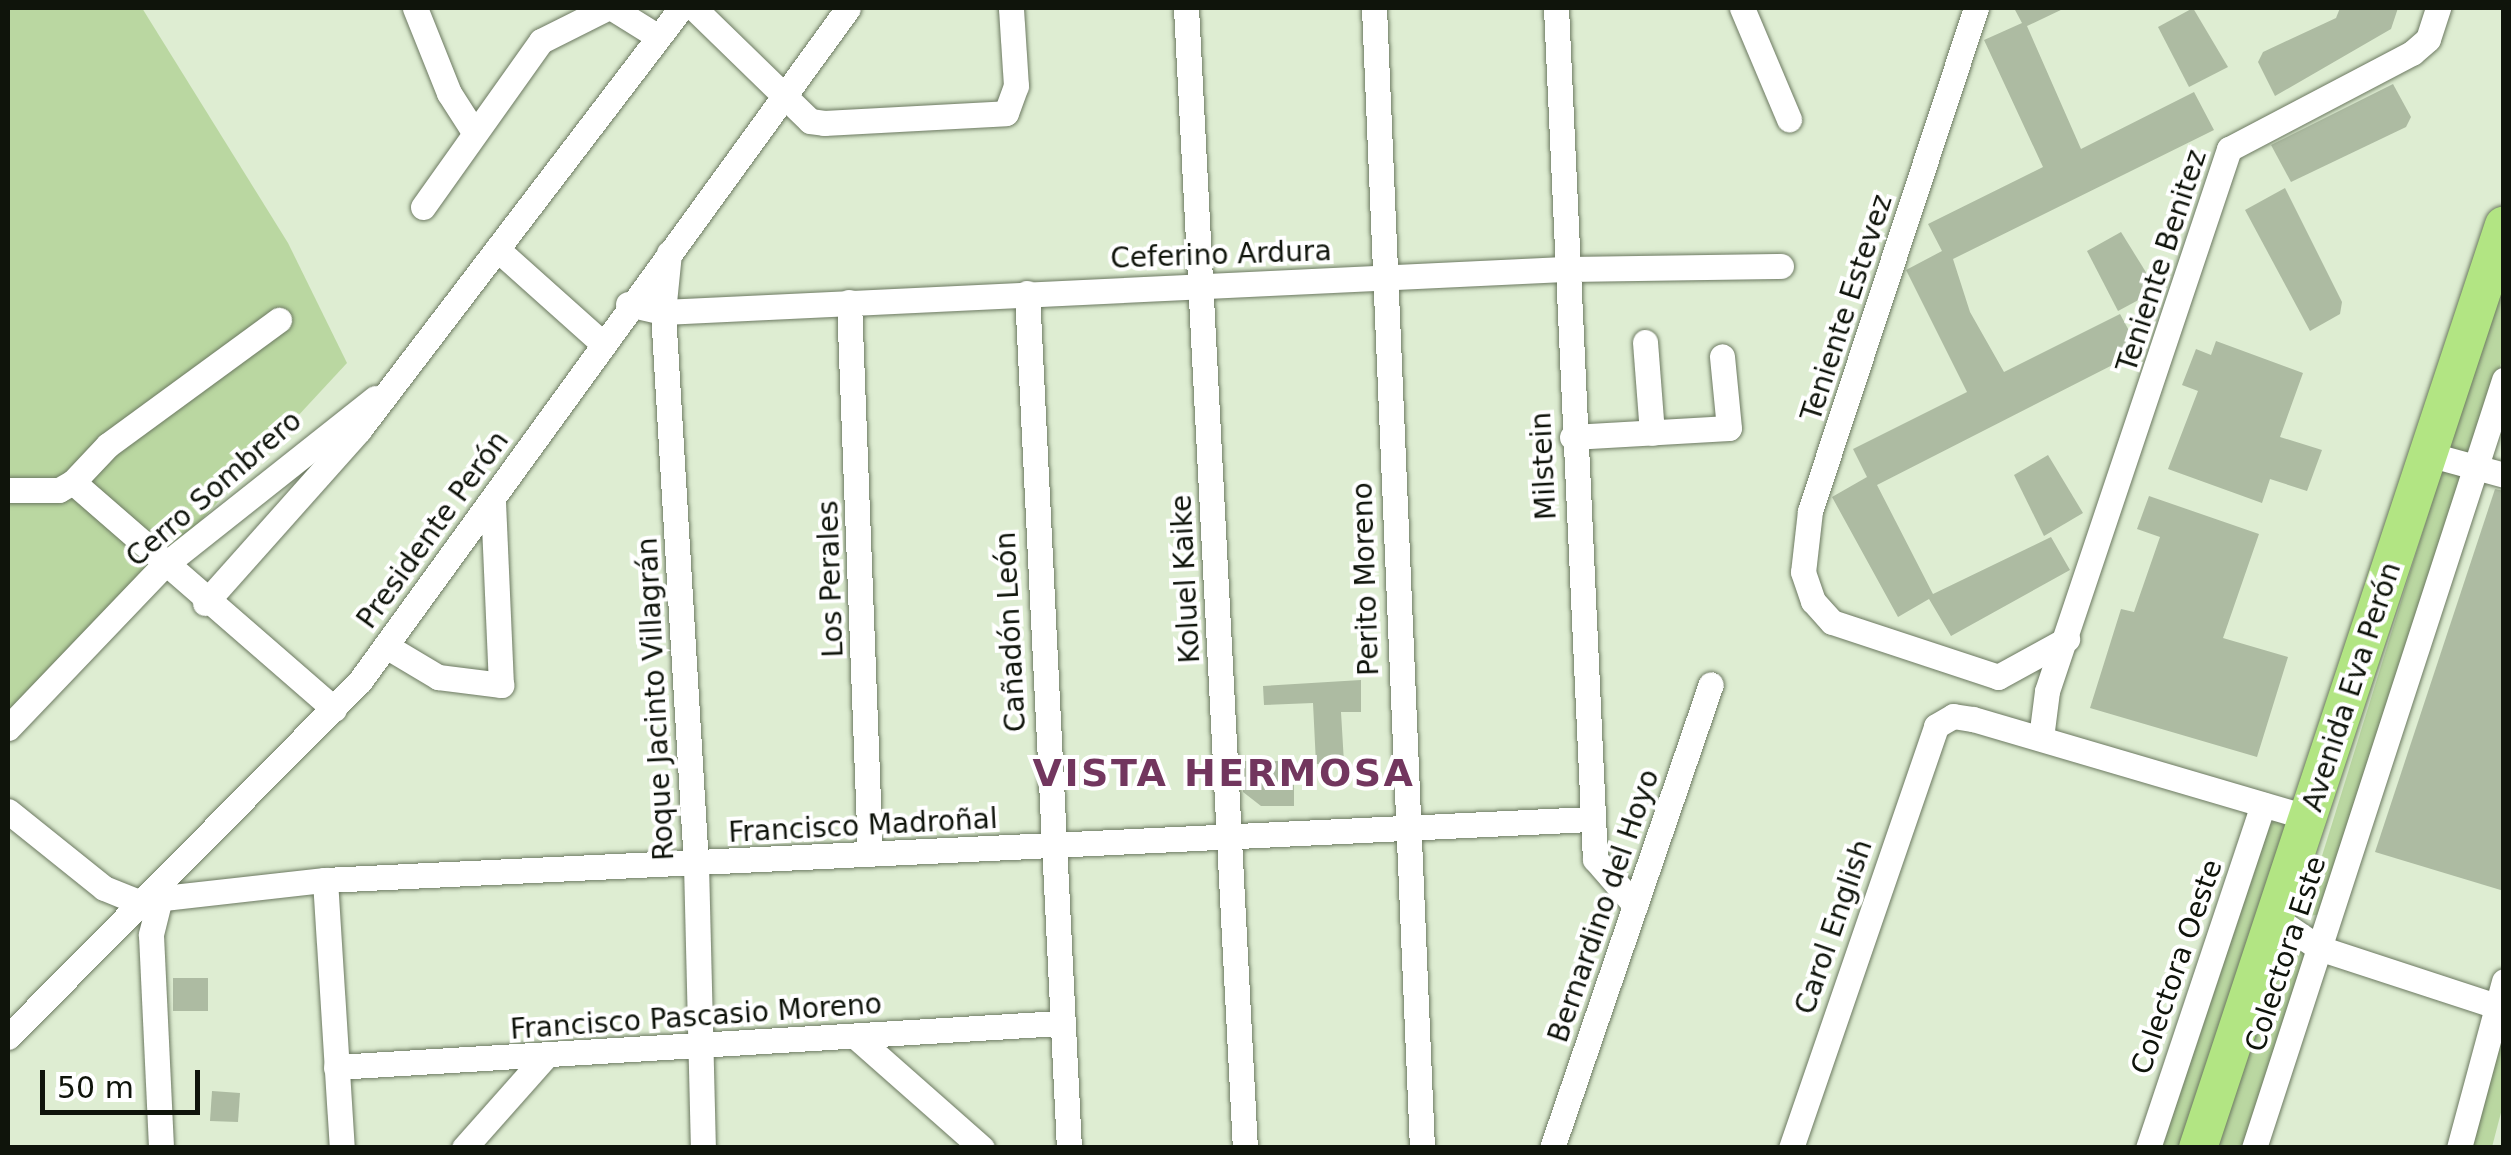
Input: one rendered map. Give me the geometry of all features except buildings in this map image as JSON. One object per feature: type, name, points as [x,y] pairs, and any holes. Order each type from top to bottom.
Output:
[{"type":"highway","name":"Avenida Eva Perón","points":[[2198,1148],[2504,225]]},
{"type":"street","points":[[415,8],[449,93],[474,132]]},
{"type":"street","points":[[423,207],[540,42],[610,8],[657,36]]},
{"type":"street","name":"Cerro Sombrero","points":[[205,602],[385,392],[681,8]]},
{"type":"street","points":[[694,8],[782,95],[824,123],[990,120],[1014,102],[1010,8]]},
{"type":"street","name":"Presidente Perón","points":[[8,1037],[334,709],[386,646],[493,503],[600,341],[848,8]]},
{"type":"street","name":"Koluel Kaike","points":[[1186,8],[1245,1148]]},
{"type":"street","name":"Perito Moreno","points":[[1374,8],[1422,1148]]},
{"type":"street","name":"Milstein","points":[[1556,8],[1564,269],[1595,859],[1635,905]]},
{"type":"street","points":[[1742,8],[1788,119]]},
{"type":"street","name":"Teniente Estevez","points":[[1976,8],[1800,545],[1813,601],[1832,622],[1998,677]]},
{"type":"street","name":"Teniente Benitez","points":[[2041,738],[2044,701],[2229,148],[2412,53],[2428,39],[2438,8]]},
{"type":"street","name":"Roque Jacinto Villagrán","points":[[670,248],[663,312],[696,864],[703,1148]]},
{"type":"street","points":[[497,249],[600,341]]},
{"type":"street","name":"Ceferino Ardura","points":[[628,304],[663,312],[1564,269],[1781,266]]},
{"type":"street","name":"Cañadón León","points":[[1027,293],[1069,1148]]},
{"type":"street","name":"Los Perales","points":[[849,302],[870,853]]},
{"type":"street","points":[[8,490],[58,490],[73,482],[108,445],[279,320]]},
{"type":"street","points":[[1645,342],[1652,434]]},
{"type":"street","points":[[1572,437],[1728,428],[1722,356]]},
{"type":"street","name":"Colectora Este","points":[[2254,1148],[2504,380]]},
{"type":"street","name":"Cerro Sombrero","points":[[8,728],[162,567],[385,392]]},
{"type":"street","points":[[2428,454],[2504,475]]},
{"type":"street","points":[[73,482],[162,567],[334,709]]},
{"type":"street","points":[[386,646],[438,676],[501,685],[493,503]]},
{"type":"street","points":[[1998,677],[2067,639]]},
{"type":"street","points":[[1998,677],[2028,684],[2044,701]]},
{"type":"street","name":"Bernardino del Hoyo","points":[[1552,1148],[1711,684]]},
{"type":"street","name":"Carol English","points":[[1792,1148],[1936,726],[1953,716],[1974,718],[2041,738]]},
{"type":"street","points":[[2041,738],[2309,818]]},
{"type":"street","name":"Colectora Oeste","points":[[2148,1148],[2263,805]]},
{"type":"street","points":[[8,811],[104,888],[149,899],[161,1148]]},
{"type":"street","name":"Francisco Madroñal","points":[[149,899],[326,880],[870,853],[1054,848],[1406,822],[1592,819]]},
{"type":"street","points":[[326,880],[342,1148]]},
{"type":"street","points":[[2275,918],[2319,948],[2500,994],[2459,1148]]},
{"type":"street","name":"Francisco Pascasio Moreno","points":[[336,1067],[543,1059],[1060,1023]]},
{"type":"street","points":[[856,1037],[982,1148]]},
{"type":"street","points":[[464,1148],[543,1059]]},
{"type":"green space","points":[[8,8],[142,8],[288,243],[347,363],[8,728]]},
{"type":"green space","points":[[2503,274],[2503,357],[2322,914],[2303,917]]},
{"type":"green space","points":[[2277,820],[2292,830],[2185,1147],[2161,1148],[2268,825]]},
{"type":"green space","points":[[2287,941],[2302,943],[2305,956],[2243,1147],[2214,1148]]},
{"type":"green space","points":[[2503,1031],[2503,1105],[2492,1147],[2471,1148]]},
{"type":"district","name":"VISTA HERMOSA","points":[[1224,774]]}]
